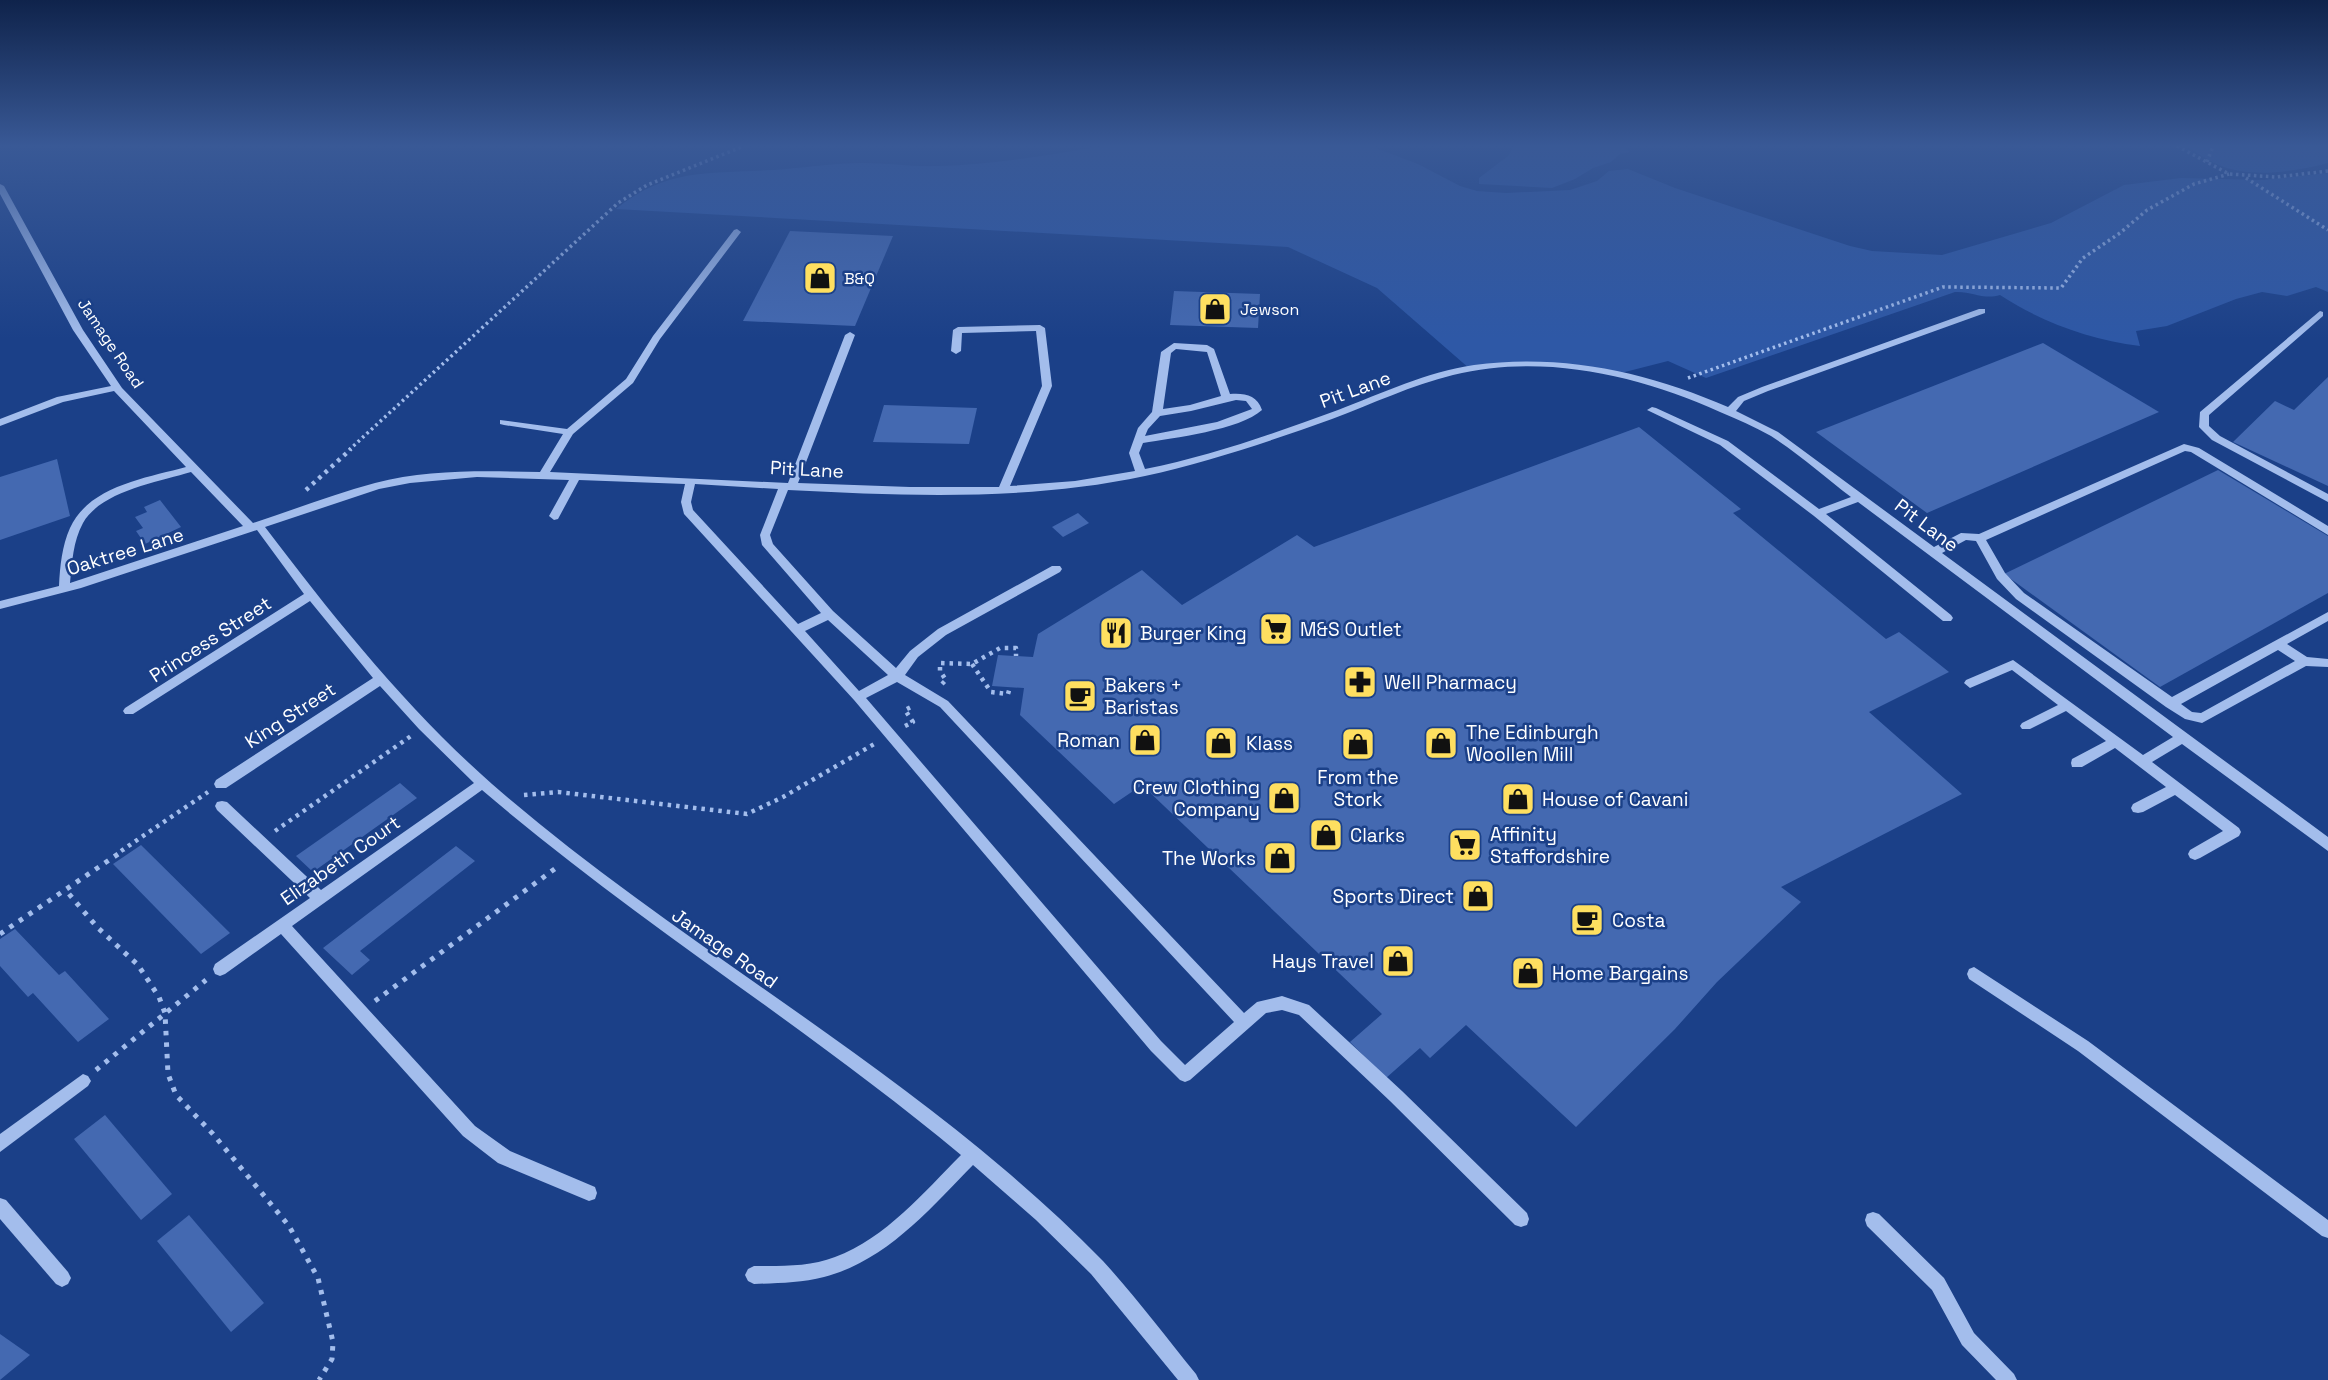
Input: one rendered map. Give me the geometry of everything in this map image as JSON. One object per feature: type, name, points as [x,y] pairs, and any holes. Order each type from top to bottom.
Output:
[{"type":"street","name":"Jamage Road","points":[[13,210],[78,330],[117,388],[193,468],[255,527],[381,679],[483,783],[623,899],[909,1103],[972,1155],[1084,1255],[1190,1380]]},
{"type":"street","points":[[543,476],[569,432],[630,381],[656,338],[737,232]]},
{"type":"street","points":[[1730,411],[1741,399],[1765,389],[1982,311]]},
{"type":"street","points":[[2320,314],[2204,414],[2204,427],[2216,438],[2328,498]]},
{"type":"street","points":[[956,351],[958,330],[1040,328],[1047,386],[1003,490]]},
{"type":"street","points":[[850,335],[765,536],[768,545],[829,614],[897,676],[944,704],[1243,1022]]},
{"type":"street","points":[[1141,474],[1134,453],[1143,428],[1157,413],[1166,352],[1174,346],[1202,346],[1211,351],[1226,398]]},
{"type":"street","name":"Pit Lane","points":[[255,527],[377,486],[477,474],[914,491],[1051,487],[1194,463],[1470,369],[1540,364],[1621,373],[1668,386],[1730,411],[1774,434],[2328,845]]},
{"type":"street","points":[[0,423],[60,399],[117,388]]},
{"type":"street","points":[[1139,440],[1167,437],[1244,417],[1257,410],[1257,406],[1247,397],[1226,398],[1191,408],[1157,413]]},
{"type":"street","points":[[1652,410],[1724,443],[1818,513],[1947,618]]},
{"type":"street","points":[[504,422],[569,432]]},
{"type":"street","points":[[1934,551],[1965,536],[1980,538],[2184,447],[2195,450],[2328,531]]},
{"type":"street","points":[[64,588],[67,558],[79,521],[85,512],[108,496],[193,468]]},
{"type":"street","points":[[554,516],[576,476]]},
{"type":"street","points":[[691,481],[686,502],[688,511],[858,697],[1156,1046],[1185,1074],[1262,1007],[1282,1003],[1304,1010],[1521,1219]]},
{"type":"street","points":[[1818,513],[1861,497]]},
{"type":"street","name":"Oaktree Lane","points":[[0,605],[64,588],[255,527]]},
{"type":"street","points":[[1980,538],[2001,576],[2020,596],[2189,716],[2202,718],[2304,661]]},
{"type":"street","points":[[858,697],[897,676],[914,654],[943,632],[1056,569]]},
{"type":"street","name":"Princess Street","points":[[129,711],[310,596]]},
{"type":"street","points":[[796,630],[829,614]]},
{"type":"street","points":[[2169,704],[2328,616]]},
{"type":"street","points":[[2278,644],[2304,661],[2328,663]]},
{"type":"street","points":[[1970,683],[2013,664],[2234,832],[2195,855]]},
{"type":"street","name":"King Street","points":[[221,783],[381,679]]},
{"type":"street","points":[[2026,726],[2068,705]]},
{"type":"street","points":[[2142,762],[2182,738]]},
{"type":"street","points":[[2077,763],[2116,742]]},
{"type":"street","name":"Elizabeth Court","points":[[220,969],[483,783]]},
{"type":"street","points":[[2138,808],[2176,788]]},
{"type":"street","points":[[222,806],[320,898]]},
{"type":"street","points":[[282,925],[469,1131],[504,1157],[589,1193]]},
{"type":"street","points":[[1974,974],[2083,1046],[2328,1230]]},
{"type":"street","points":[[0,1144],[83,1081]]},
{"type":"street","points":[[754,1275],[792,1275],[836,1266],[874,1245],[972,1155]]},
{"type":"street","points":[[0,1206],[62,1278]]},
{"type":"street","points":[[1873,1220],[1938,1284],[1968,1339],[2008,1380]]},
{"type":"path","points":[[308,509],[303,493],[610,210]]},
{"type":"path","points":[[1668,386],[1943,287],[2061,288],[2083,258],[2120,233],[2147,210]]},
{"type":"path","points":[[2298,210],[2328,229]]},
{"type":"path","points":[[498,796],[558,792],[747,814],[783,797],[913,722],[905,710],[930,696],[946,680],[940,671],[940,663],[972,664],[1000,648],[1016,648],[1016,656]]},
{"type":"path","points":[[972,664],[991,692],[1008,694],[1010,687]]},
{"type":"path","points":[[260,841],[426,726]]},
{"type":"path","points":[[0,934],[221,783]]},
{"type":"path","points":[[360,1012],[572,856]]},
{"type":"path","points":[[69,894],[97,926],[138,965],[159,997],[165,1013],[168,1074],[176,1095],[213,1134],[289,1226],[318,1278],[333,1342],[332,1359],[319,1380]]},
{"type":"path","points":[[83,1081],[220,969]]},
{"type":"shaded area","points":[[641,210],[1743,210],[1872,251],[1942,255],[2051,223],[2075,210],[2328,210],[2328,292],[2316,287],[2287,296],[2262,292],[2236,299],[2167,326],[2136,331],[2140,346],[2103,339],[2050,322],[2000,295],[1955,292],[1706,378],[1668,361],[1621,373],[1540,364],[1470,369],[1377,288],[1288,247]]},
{"type":"building","name":"B&Q","points":[[790,231],[893,236],[855,326],[743,321]]},
{"type":"building","name":"Jewson","points":[[1174,291],[1260,294],[1258,328],[1170,325]]},
{"type":"building","points":[[2043,343],[2159,412],[1927,513],[1816,432]]},
{"type":"building","points":[[2328,377],[2328,486],[2233,442],[2275,401],[2294,410]]},
{"type":"building","points":[[884,405],[977,408],[969,444],[873,442]]},
{"type":"building","name":"Affinity Staffordshire","points":[[1639,427],[1741,509],[1733,513],[1886,639],[1899,632],[1949,672],[1869,712],[1962,794],[1781,887],[1801,902],[1717,982],[1675,1029],[1576,1127],[1466,1025],[1430,1058],[1420,1048],[1386,1078],[1350,1042],[1382,1014],[1142,785],[1114,804],[1020,715],[1024,688],[992,686],[998,655],[1033,657],[1038,634],[1142,570],[1182,605],[1297,535],[1314,547]]},
{"type":"building","points":[[57,459],[70,516],[0,540],[0,477]]},
{"type":"building","points":[[2218,470],[2328,536],[2328,593],[2160,687],[2004,574]]},
{"type":"building","points":[[160,500],[181,527],[145,544],[136,531],[143,528],[135,517],[147,512],[144,507]]},
{"type":"building","points":[[1078,513],[1089,523],[1063,537],[1052,527]]},
{"type":"building","points":[[400,783],[417,798],[313,872],[296,856]]},
{"type":"building","points":[[141,845],[230,933],[201,954],[113,864]]},
{"type":"building","points":[[456,846],[475,861],[360,951],[370,960],[352,975],[323,948]]},
{"type":"building","points":[[15,929],[59,975],[65,971],[109,1019],[78,1042],[33,993],[28,997],[0,966],[0,939]]},
{"type":"building","points":[[105,1115],[172,1194],[141,1220],[74,1139]]},
{"type":"building","points":[[189,1215],[264,1303],[231,1332],[157,1241]]},
{"type":"building","points":[[0,1334],[30,1355],[0,1380]]},
{"type":"place","name":"B&Q","points":[[820,278]]},
{"type":"place","name":"Jewson","points":[[1215,309]]},
{"type":"place","name":"M&S Outlet","points":[[1276,629]]},
{"type":"place","name":"Burger King","points":[[1116,633]]},
{"type":"place","name":"Well Pharmacy","points":[[1360,682]]},
{"type":"place","name":"Bakers + Baristas","points":[[1080,696]]},
{"type":"place","name":"Roman","points":[[1145,740]]},
{"type":"place","name":"Klass","points":[[1221,743]]},
{"type":"place","name":"The Edinburgh Woollen Mill","points":[[1441,743]]},
{"type":"place","name":"From the Stork","points":[[1358,744]]},
{"type":"place","name":"Crew Clothing Company","points":[[1284,798]]},
{"type":"place","name":"House of Cavani","points":[[1518,799]]},
{"type":"place","name":"Clarks","points":[[1326,835]]},
{"type":"place","name":"Affinity Staffordshire","points":[[1465,845]]},
{"type":"place","name":"The Works","points":[[1280,858]]},
{"type":"place","name":"Sports Direct","points":[[1478,896]]},
{"type":"place","name":"Costa","points":[[1587,920]]},
{"type":"place","name":"Hays Travel","points":[[1398,961]]},
{"type":"place","name":"Home Bargains","points":[[1528,973]]}]
